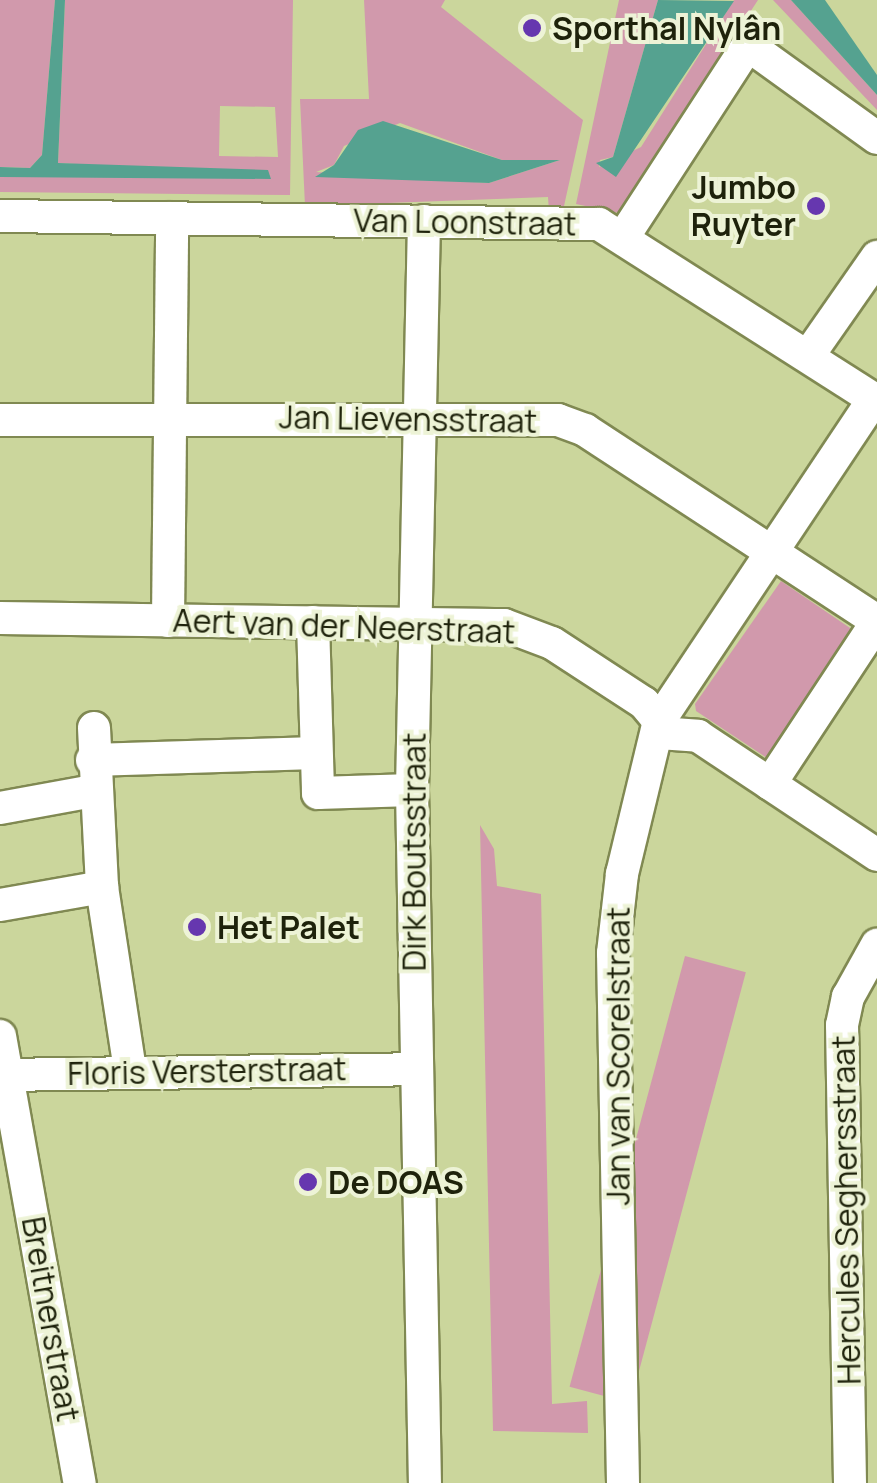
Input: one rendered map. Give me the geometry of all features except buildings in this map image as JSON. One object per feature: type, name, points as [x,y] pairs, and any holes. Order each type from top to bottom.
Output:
[{"type":"street","points":[[624,236],[748,45],[877,138]]},
{"type":"street","name":"Van Loonstraat","points":[[0,216],[584,222],[624,236],[875,400]]},
{"type":"street","points":[[168,620],[172,218]]},
{"type":"street","name":"Dirk Boutsstraat","points":[[424,221],[412,790],[414,1069],[425,1483]]},
{"type":"street","points":[[808,356],[877,257]]},
{"type":"street","name":"Jan van Scorelstraat","points":[[623,1483],[614,912],[659,727],[875,400]]},
{"type":"street","name":"Jan Lievensstraat","points":[[0,420],[421,418],[572,424],[877,621]]},
{"type":"street","name":"Aert van der Neerstraat","points":[[0,618],[418,624],[529,630],[644,703],[659,727],[698,736],[877,856]]},
{"type":"street","points":[[770,784],[877,621]]},
{"type":"street","points":[[314,622],[318,793],[412,790]]},
{"type":"street","points":[[0,808],[93,760],[316,753]]},
{"type":"street","points":[[93,760],[102,887],[130,1070]]},
{"type":"street","points":[[0,905],[102,887]]},
{"type":"street","name":"Hercules Seghersstraat","points":[[850,1483],[862,1325],[842,1025],[848,997],[877,945]]},
{"type":"street","name":"Breitnerstraat","points":[[0,1036],[3,1074],[80,1483]]},
{"type":"street","name":"Floris Versterstraat","points":[[3,1074],[414,1069]]},
{"type":"shaded area","points":[[0,0],[55,0],[42,155],[30,168],[0,167]]},
{"type":"shaded area","points":[[65,0],[293,0],[290,195],[0,192],[0,177],[273,175],[58,163]],"holes":[[[220,106],[275,107],[278,157],[219,156]]]},
{"type":"shaded area","points":[[364,0],[445,0],[441,7],[583,120],[564,206],[549,212],[548,197],[305,206],[300,99],[369,99]],"holes":[[[400,123],[502,160],[560,160],[489,183],[316,172],[334,165],[344,146]]]},
{"type":"shaded area","points":[[619,0],[658,0],[613,157],[600,160],[599,167],[641,147],[734,0],[758,0],[619,213],[576,204]]},
{"type":"shaded area","points":[[773,0],[791,0],[877,95],[877,110]]},
{"type":"shaded area","points":[[781,581],[853,630],[767,758],[696,711],[695,704]]},
{"type":"shaded area","points":[[480,825],[494,849],[497,886],[541,894],[552,1404],[587,1401],[588,1433],[493,1431]]},
{"type":"shaded area","points":[[685,956],[746,972],[630,1403],[570,1387]]},
{"type":"water","points":[[55,0],[65,0],[58,163],[268,170],[271,179],[0,177],[0,167],[30,168],[42,155]]},
{"type":"water","points":[[658,0],[734,1],[616,177],[596,163],[613,157]]},
{"type":"water","points":[[791,0],[825,0],[877,75],[877,95]]},
{"type":"water","points":[[383,121],[502,160],[560,160],[489,183],[315,177],[334,165],[358,130]]},
{"type":"place","name":"Sporthal Nylân","points":[[532,28]]},
{"type":"place","name":"Jumbo Ruyter","points":[[816,206]]},
{"type":"place","name":"Het Palet","points":[[197,927]]},
{"type":"place","name":"De DOAS","points":[[308,1182]]}]
